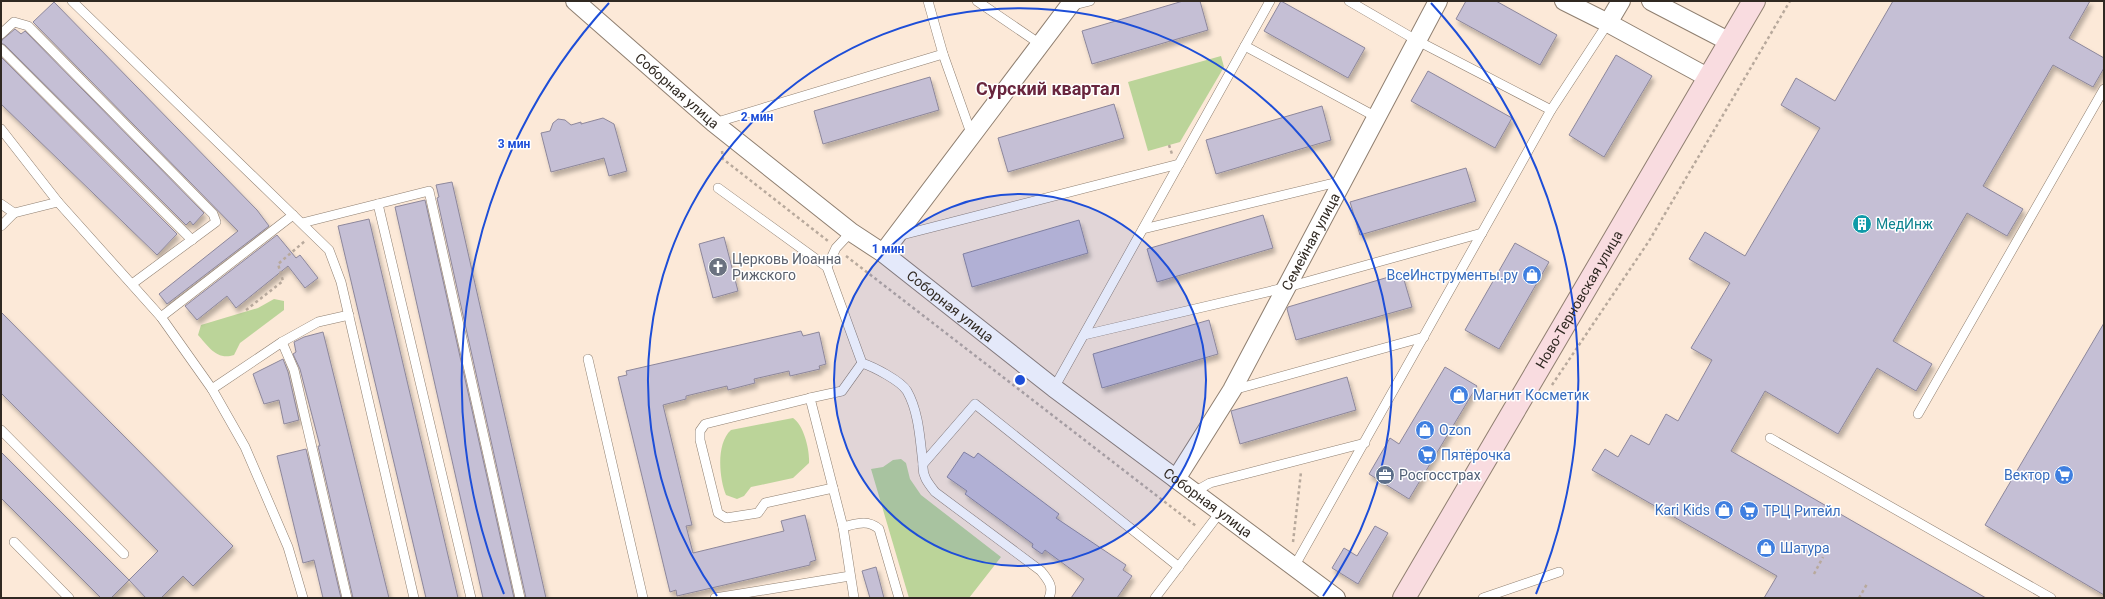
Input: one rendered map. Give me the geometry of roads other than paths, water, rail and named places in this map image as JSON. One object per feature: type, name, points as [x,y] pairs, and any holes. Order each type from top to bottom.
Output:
[{"type":"main road","name":"Ново-Терновская улица","points":[[1404,598],[1754,1]]},
{"type":"street","name":"Соборная улица","points":[[575,1],[716,125],[851,232],[883,253],[1054,388],[1176,479],[1221,510],[1336,598]]},
{"type":"street","name":"Семейная улица","points":[[1176,479],[1232,390],[1378,118],[1416,40],[1438,1]]},
{"type":"street","points":[[1564,1],[1608,23],[1709,78]]},
{"type":"street","points":[[1608,23],[1621,1]]},
{"type":"street","points":[[1651,1],[1730,42]]},
{"type":"street","points":[[883,253],[1071,4]]},
{"type":"lane","points":[[72,1],[329,250],[341,282],[414,598]]},
{"type":"lane","points":[[928,1],[943,54],[972,136]]},
{"type":"lane","points":[[977,1],[1040,44]]},
{"type":"lane","points":[[1071,4],[1090,1]]},
{"type":"lane","points":[[1054,388],[1270,1]]},
{"type":"lane","points":[[1349,1],[1416,40],[1551,110]]},
{"type":"lane","points":[[1,34],[14,22],[28,26],[214,214],[216,222],[132,284]]},
{"type":"lane","points":[[1294,567],[1551,110],[1608,23]]},
{"type":"lane","points":[[1245,46],[1378,118]]},
{"type":"lane","points":[[1,49],[192,240]]},
{"type":"lane","points":[[716,125],[943,54]]},
{"type":"lane","points":[[1918,414],[2104,89]]},
{"type":"lane","points":[[1,129],[58,202],[162,317],[212,389],[248,455],[288,547],[302,598]]},
{"type":"lane","points":[[896,237],[1180,164]]},
{"type":"lane","points":[[1143,230],[1344,181]]},
{"type":"lane","points":[[718,188],[827,267],[862,363],[880,370],[907,390],[916,415],[923,464],[922,471],[926,481],[935,492],[1041,571],[1050,583],[1052,592],[1049,598]]},
{"type":"lane","points":[[302,224],[428,191],[520,598]]},
{"type":"lane","points":[[1,226],[14,213],[58,202]]},
{"type":"lane","points":[[1,204],[14,213]]},
{"type":"lane","points":[[378,204],[471,598]]},
{"type":"lane","points":[[162,317],[293,215]]},
{"type":"lane","points":[[827,267],[836,248],[851,232]]},
{"type":"lane","points":[[1084,334],[1288,287],[1482,233]]},
{"type":"lane","points":[[212,389],[282,342],[318,322],[349,315]]},
{"type":"lane","points":[[1232,390],[1424,337]]},
{"type":"lane","points":[[282,342],[294,370],[347,598]]},
{"type":"lane","points":[[588,359],[643,598]]},
{"type":"lane","points":[[833,488],[765,503],[758,513],[726,518],[718,513],[700,440],[700,431],[705,424],[842,391],[862,363]]},
{"type":"lane","points":[[810,398],[842,527],[854,598]]},
{"type":"lane","points":[[923,464],[975,404],[1179,567]]},
{"type":"lane","points":[[1,430],[124,554]]},
{"type":"lane","points":[[1770,438],[2051,598]]},
{"type":"lane","points":[[1194,492],[1210,483],[1365,443]]},
{"type":"lane","points":[[1155,598],[1221,510]]},
{"type":"lane","points":[[842,527],[866,522],[873,524],[879,529],[899,598]]},
{"type":"lane","points":[[14,542],[69,598]]},
{"type":"lane","points":[[1483,598],[1559,572]]},
{"type":"lane","points":[[715,598],[850,576]]},
{"type":"place","name":"МедИнж","points":[[1862,224]]},
{"type":"place","name":"Церковь Иоанна Рижского","points":[[718,267]]},
{"type":"place","name":"ВсеИнструменты.ру","points":[[1532,275]]},
{"type":"place","name":"Магнит Косметик","points":[[1459,395]]},
{"type":"place","name":"Ozon","points":[[1425,430]]},
{"type":"place","name":"Пятёрочка","points":[[1427,455]]},
{"type":"place","name":"Росгосстрах","points":[[1385,475]]},
{"type":"place","name":"Вектор","points":[[2064,475]]},
{"type":"place","name":"Kari Kids","points":[[1724,510]]},
{"type":"place","name":"ТРЦ Ритейл","points":[[1749,511]]},
{"type":"place","name":"Шатура","points":[[1766,548]]},
{"type":"district","name":"Сурский квартал","points":[[1048,89]]}]
